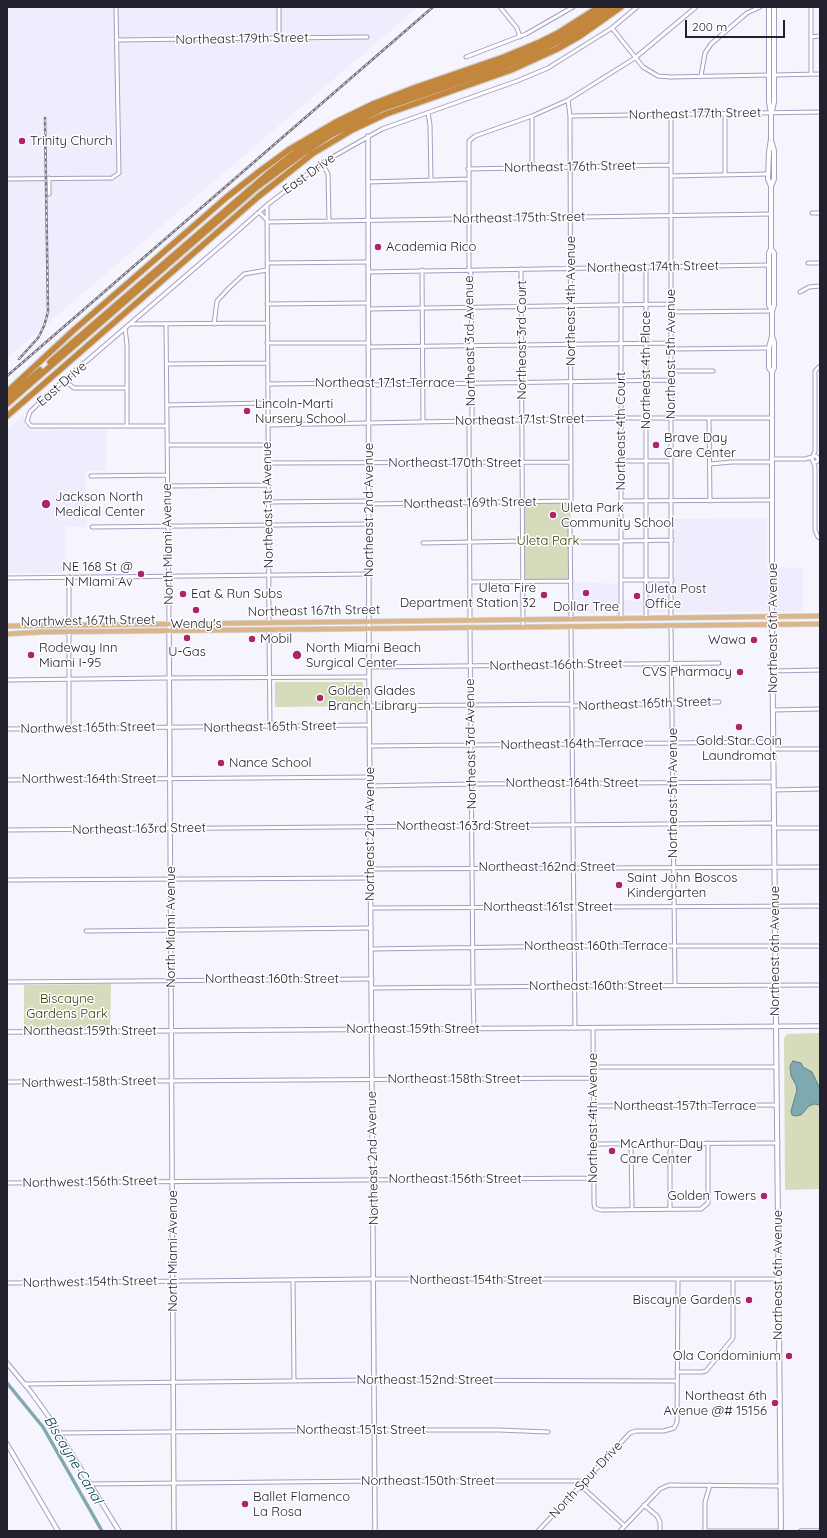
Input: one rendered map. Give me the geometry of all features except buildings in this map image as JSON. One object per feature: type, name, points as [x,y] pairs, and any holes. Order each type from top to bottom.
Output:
[{"type":"highway","points":[[7,392],[75,329],[227,198],[290,149],[336,122],[373,104],[534,45],[558,33],[600,7]]},
{"type":"highway","points":[[7,404],[44,369],[270,172],[301,148],[328,131],[390,101],[520,56],[562,35],[608,7]]},
{"type":"highway","points":[[7,398],[44,369],[257,188],[288,163],[319,142],[382,109],[501,68],[534,54],[577,32],[614,7]]},
{"type":"highway","points":[[7,416],[259,196],[312,154],[352,130],[386,114],[511,70],[551,52],[580,36],[621,7]]},
{"type":"main road","name":"Northeast 6th Avenue","points":[[769,7],[774,102],[768,174],[768,180],[771,186]]},
{"type":"main road","name":"Northeast 6th Avenue","points":[[772,75],[774,7]]},
{"type":"main road","name":"Northeast 6th Avenue","points":[[771,143],[774,151],[774,179],[771,186],[769,305],[772,311]]},
{"type":"main road","name":"Northeast 6th Avenue","points":[[771,249],[774,253],[774,305],[772,311],[772,336],[769,348],[769,368],[772,372]]},
{"type":"main road","name":"Northeast 6th Avenue","points":[[772,336],[774,342],[774,368],[772,372],[772,624],[781,1531]]},
{"type":"main road","name":"Northeast 167th Street","points":[[169,623],[820,616]]},
{"type":"main road","points":[[660,626],[668,622],[671,618]]},
{"type":"main road","points":[[671,626],[675,621],[683,618]]},
{"type":"main road","points":[[557,627],[567,623],[571,619]]},
{"type":"main road","points":[[571,627],[574,623],[581,619]]},
{"type":"main road","points":[[455,628],[468,624],[470,620]]},
{"type":"main road","points":[[470,628],[473,624],[482,620]]},
{"type":"main road","points":[[259,630],[266,626],[269,622]]},
{"type":"main road","points":[[269,630],[273,626],[282,622]]},
{"type":"main road","name":"Northwest 167th Street","points":[[9,626],[169,623]]},
{"type":"main road","points":[[69,632],[80,624]]},
{"type":"main road","name":"Northeast 167th Street","points":[[169,631],[820,624]]},
{"type":"main road","name":"Northwest 167th Street","points":[[7,634],[28,632],[169,631]]},
{"type":"street","points":[[7,179],[112,178],[119,173],[116,7]]},
{"type":"street","points":[[279,7],[279,38]]},
{"type":"street","points":[[500,7],[517,28],[520,37]]},
{"type":"street","points":[[466,57],[520,37],[573,7]]},
{"type":"street","name":"East Drive","points":[[127,426],[31,426],[27,421],[28,416],[46,396],[267,205],[322,163],[382,129],[488,92],[538,72],[578,50],[612,28],[637,7]]},
{"type":"street","points":[[532,167],[532,116],[568,100],[635,58],[696,7]]},
{"type":"street","points":[[701,76],[705,53],[711,44],[748,13],[760,7]]},
{"type":"street","points":[[811,7],[811,74]]},
{"type":"street","points":[[612,28],[643,68],[658,76],[820,74]]},
{"type":"street","points":[[811,37],[820,36]]},
{"type":"street","name":"Northeast 179th Street","points":[[117,40],[368,37]]},
{"type":"street","name":"Northeast 4th Avenue","points":[[568,100],[570,116],[571,306],[570,501]]},
{"type":"street","points":[[428,112],[430,125],[431,180]]},
{"type":"street","name":"Northeast 177th Street","points":[[570,116],[820,112]]},
{"type":"street","points":[[725,114],[725,175]]},
{"type":"street","name":"Northeast 5th Avenue","points":[[671,115],[671,618]]},
{"type":"street","name":"Northeast 3rd Avenue","points":[[470,620],[469,425],[471,421],[472,383],[472,308],[471,274],[469,269],[469,141],[475,136],[532,116]]},
{"type":"street","name":"Northeast 2nd Avenue","points":[[368,136],[369,725],[371,827],[375,1531]]},
{"type":"street","points":[[322,163],[328,174],[329,221]]},
{"type":"street","name":"Northeast 176th Street","points":[[468,169],[671,165]]},
{"type":"street","points":[[671,176],[768,174]]},
{"type":"street","points":[[49,178],[49,194]]},
{"type":"street","points":[[368,182],[469,179]]},
{"type":"street","name":"Northeast 1st Avenue","points":[[267,205],[269,622]]},
{"type":"street","points":[[259,212],[267,221]]},
{"type":"street","points":[[812,213],[820,213]]},
{"type":"street","name":"Northeast 175th Street","points":[[267,221],[368,221],[771,214]]},
{"type":"street","points":[[267,263],[368,262]]},
{"type":"street","points":[[808,263],[820,263]]},
{"type":"street","name":"Northeast 174th Street","points":[[368,272],[469,269],[769,265]]},
{"type":"street","name":"Northeast 4th Place","points":[[646,266],[646,618]]},
{"type":"street","name":"Northeast 4th Court","points":[[621,267],[621,619]]},
{"type":"street","name":"Northeast 3rd Court","points":[[521,269],[524,627]]},
{"type":"street","points":[[214,324],[217,301],[228,288],[244,274],[267,270]]},
{"type":"street","points":[[422,270],[423,422]]},
{"type":"street","points":[[800,292],[809,287],[820,286]]},
{"type":"street","points":[[267,304],[368,303]]},
{"type":"street","points":[[368,309],[671,304]]},
{"type":"street","points":[[671,312],[772,311]]},
{"type":"street","points":[[130,324],[268,323]]},
{"type":"street","name":"North Miami Avenue","points":[[166,324],[170,727],[174,1531]]},
{"type":"street","points":[[125,328],[127,426],[167,426]]},
{"type":"street","points":[[268,343],[368,342]]},
{"type":"street","points":[[368,347],[671,343]]},
{"type":"street","points":[[671,349],[769,348]]},
{"type":"street","points":[[167,364],[267,363]]},
{"type":"street","points":[[818,367],[815,371],[814,451],[816,459],[814,467],[815,530],[820,538]]},
{"type":"street","points":[[671,371],[713,371]]},
{"type":"street","name":"Northeast 171st Terrace","points":[[268,384],[423,384],[671,380]]},
{"type":"street","points":[[65,381],[74,388],[127,388]]},
{"type":"street","points":[[167,405],[268,403]]},
{"type":"street","points":[[815,417],[820,417]]},
{"type":"street","name":"Northeast 171st Street","points":[[268,425],[621,418],[772,418]]},
{"type":"street","points":[[709,418],[710,501]]},
{"type":"street","points":[[167,444],[268,445]]},
{"type":"street","points":[[710,464],[816,459]]},
{"type":"street","points":[[621,461],[671,461]]},
{"type":"street","name":"Northeast 170th Street","points":[[268,463],[571,462]]},
{"type":"street","points":[[91,476],[168,475]]},
{"type":"street","points":[[168,486],[268,485]]},
{"type":"street","points":[[621,501],[772,500]]},
{"type":"street","name":"Northeast 169th Street","points":[[269,502],[570,501]]},
{"type":"street","points":[[815,501],[820,501]]},
{"type":"street","points":[[92,527],[369,524]]},
{"type":"street","points":[[570,524],[571,619]]},
{"type":"street","points":[[571,542],[672,540]]},
{"type":"street","points":[[423,543],[524,541]]},
{"type":"street","points":[[7,578],[369,574]]},
{"type":"street","points":[[69,577],[69,624]]},
{"type":"street","points":[[621,580],[672,580]]},
{"type":"street","points":[[470,582],[571,581]]},
{"type":"street","name":"Northeast 5th Avenue","points":[[671,626],[675,985]]},
{"type":"street","points":[[571,627],[575,1028]]},
{"type":"street","name":"Northeast 3rd Avenue","points":[[470,628],[474,1029]]},
{"type":"street","points":[[269,630],[270,727]]},
{"type":"street","points":[[69,632],[69,728]]},
{"type":"street","name":"Northeast 166th Street","points":[[369,667],[719,663]]},
{"type":"street","points":[[773,671],[820,670]]},
{"type":"street","points":[[7,680],[369,677]]},
{"type":"street","name":"Northeast 165th Street","points":[[369,706],[571,705],[719,702]]},
{"type":"street","points":[[774,710],[820,709]]},
{"type":"street","name":"Northeast 165th Street","points":[[170,727],[369,725]]},
{"type":"street","name":"Northwest 165th Street","points":[[7,729],[170,727]]},
{"type":"street","name":"Northeast 164th Terrace","points":[[370,746],[774,742]]},
{"type":"street","points":[[774,749],[820,749]]},
{"type":"street","points":[[170,778],[370,777]]},
{"type":"street","name":"Northwest 164th Street","points":[[7,780],[170,778]]},
{"type":"street","name":"Northeast 164th Street","points":[[370,786],[774,782]]},
{"type":"street","points":[[774,790],[820,789]]},
{"type":"street","name":"Northeast 163rd Street","points":[[7,830],[673,824],[820,828]]},
{"type":"street","name":"Northeast 162nd Street","points":[[371,869],[472,867],[820,867]]},
{"type":"street","points":[[7,880],[371,878]]},
{"type":"street","name":"Northeast 161st Street","points":[[371,908],[820,906]]},
{"type":"street","points":[[86,931],[371,928]]},
{"type":"street","name":"Northeast 160th Terrace","points":[[371,949],[574,946],[820,946]]},
{"type":"street","name":"Northeast 160th Street","points":[[7,982],[372,979]]},
{"type":"street","name":"Northeast 160th Street","points":[[372,988],[820,985]]},
{"type":"street","name":"Northeast 159th Street","points":[[7,1032],[820,1026]]},
{"type":"street","name":"Northeast 4th Avenue","points":[[593,1028],[594,1204],[595,1208],[601,1210],[632,1209]]},
{"type":"street","points":[[593,1067],[776,1067]]},
{"type":"street","name":"Northeast 158th Street","points":[[172,1081],[593,1078]]},
{"type":"street","name":"Northwest 158th Street","points":[[7,1082],[172,1081]]},
{"type":"street","name":"Northeast 157th Terrace","points":[[593,1106],[776,1105]]},
{"type":"street","points":[[631,1143],[632,1209],[701,1209],[708,1203],[708,1143]]},
{"type":"street","points":[[670,1143],[670,1209]]},
{"type":"street","points":[[594,1144],[778,1143]]},
{"type":"street","name":"Northeast 156th Street","points":[[173,1181],[594,1178]]},
{"type":"street","name":"Northwest 156th Street","points":[[7,1183],[173,1181]]},
{"type":"street","name":"Northeast 154th Street","points":[[173,1281],[374,1279],[778,1279]]},
{"type":"street","points":[[293,1280],[294,1381]]},
{"type":"street","points":[[677,1381],[678,1280]]},
{"type":"street","points":[[677,1372],[702,1372],[706,1370],[733,1338],[733,1280]]},
{"type":"street","name":"Northwest 154th Street","points":[[7,1283],[173,1281]]},
{"type":"street","points":[[7,1363],[59,1433],[119,1531]]},
{"type":"street","name":"Northeast 152nd Street","points":[[24,1384],[174,1381],[374,1380],[677,1381]]},
{"type":"street","name":"North Spur Drive","points":[[538,1531],[630,1433],[636,1431],[664,1431],[674,1428],[677,1422],[677,1381]]},
{"type":"street","name":"Northeast 151st Street","points":[[59,1433],[375,1430],[499,1430],[548,1432]]},
{"type":"street","points":[[7,1444],[58,1531]]},
{"type":"street","name":"Northeast 150th Street","points":[[89,1484],[375,1481],[585,1481]]},
{"type":"street","points":[[580,1485],[625,1526]]},
{"type":"street","points":[[620,1531],[660,1489],[669,1485],[780,1486]]},
{"type":"street","points":[[710,1485],[705,1502],[705,1531],[784,1531]]},
{"type":"street","points":[[644,1505],[657,1516],[660,1522],[660,1531]]},
{"type":"street","points":[[801,1531],[820,1531]]},
{"type":"shaded area","points":[[7,7],[418,7],[7,358]]},
{"type":"shaded area","name":"Jackson North Medical Center","points":[[23,414],[25,426],[32,431],[106,429],[106,471],[86,471],[86,527],[65,527],[66,573],[7,573],[7,431]]},
{"type":"shaded area","points":[[767,518],[766,567],[803,568],[803,611],[573,613],[574,582],[619,584],[618,600],[648,601],[649,582],[675,582],[674,519]]},
{"type":"green space","name":"Uleta Park","points":[[571,502],[570,579],[525,581],[525,503]]},
{"type":"green space","points":[[275,682],[363,682],[365,706],[275,707]]},
{"type":"green space","name":"Biscayne Gardens Park","points":[[111,984],[110,1028],[24,1027],[24,985]]},
{"type":"green space","points":[[820,1033],[820,1189],[785,1190],[784,1038],[787,1034]]},
{"type":"water","points":[[793,1061],[801,1063],[803,1067],[812,1072],[820,1089],[820,1105],[814,1104],[809,1106],[801,1115],[795,1116],[792,1115],[791,1111],[797,1090],[791,1076],[790,1066]]},
{"type":"waterway","name":"Biscayne Canal","points":[[7,1383],[43,1427],[102,1531]]},
{"type":"railway","points":[[7,376],[433,7]]},
{"type":"railway","points":[[19,359],[38,338],[44,326],[48,312],[45,118]]},
{"type":"place","name":"Trinity Church","points":[[22,141]]},
{"type":"place","name":"Academia Rico","points":[[378,247]]},
{"type":"place","name":"Lincoln-Marti Nursery School","points":[[247,411]]},
{"type":"place","name":"Brave Day Care Center","points":[[656,445]]},
{"type":"place","name":"Jackson North Medical Center","points":[[46,504]]},
{"type":"place","name":"Uleta Park Community School","points":[[553,515]]},
{"type":"place","name":"NE 168 St @ N MIami Av","points":[[141,574]]},
{"type":"place","name":"Dollar Tree","points":[[586,593]]},
{"type":"place","name":"Eat & Run Subs","points":[[183,594]]},
{"type":"place","name":"Uleta Fire Department Station 32","points":[[544,595]]},
{"type":"place","name":"Uleta Post Office","points":[[637,596]]},
{"type":"place","name":"Wendy's","points":[[196,610]]},
{"type":"place","name":"U-Gas","points":[[187,638]]},
{"type":"place","name":"Mobil","points":[[252,639]]},
{"type":"place","name":"Wawa","points":[[754,640]]},
{"type":"place","name":"Rodeway Inn Miami I-95","points":[[31,655]]},
{"type":"place","name":"North Miami Beach Surgical Center","points":[[297,655]]},
{"type":"place","name":"CVS Pharmacy","points":[[740,672]]},
{"type":"place","name":"Golden Glades Branch Library","points":[[320,698]]},
{"type":"place","name":"Gold Star Coin Laundromat","points":[[739,727]]},
{"type":"place","name":"Nance School","points":[[221,763]]},
{"type":"place","name":"Saint John Boscos Kindergarten","points":[[619,885]]},
{"type":"place","name":"McArthur Day Care Center","points":[[612,1151]]},
{"type":"place","name":"Golden Towers","points":[[764,1196]]},
{"type":"place","name":"Biscayne Gardens","points":[[749,1300]]},
{"type":"place","name":"Ola Condominium","points":[[789,1356]]},
{"type":"place","name":"Northeast 6th Avenue @# 15156","points":[[775,1403]]},
{"type":"place","name":"Ballet Flamenco La Rosa","points":[[245,1504]]}]
